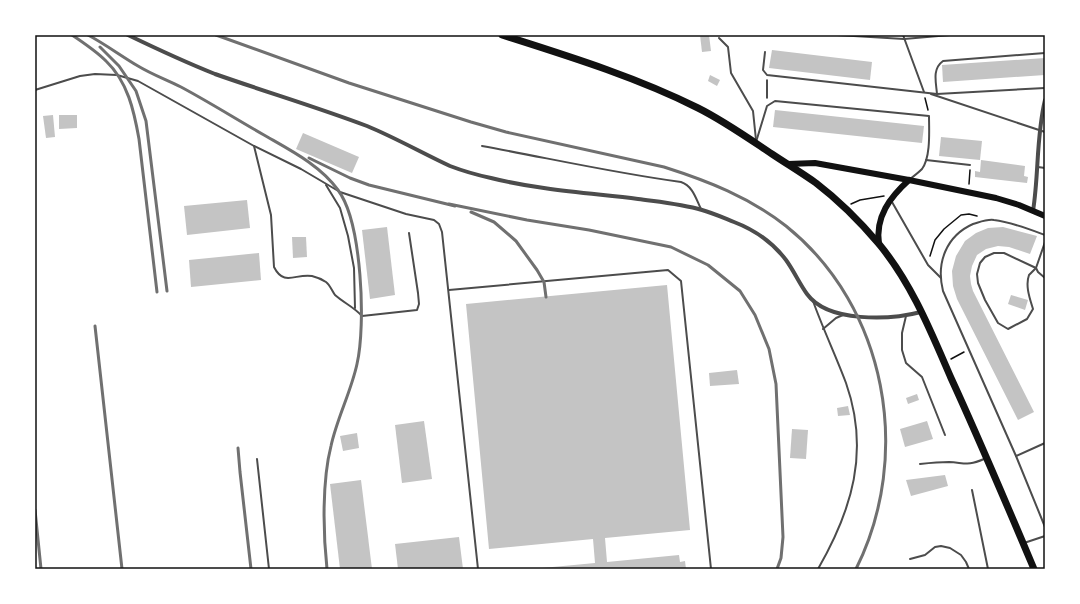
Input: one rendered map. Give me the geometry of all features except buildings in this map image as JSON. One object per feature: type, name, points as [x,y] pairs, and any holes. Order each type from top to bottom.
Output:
[{"type":"main road","points":[[502,35],[553,51],[660,91],[698,108],[788,164],[817,184],[844,208],[879,244],[906,283],[921,312],[987,458],[1034,569]]},
{"type":"main road","points":[[788,164],[815,163],[969,192],[996,198],[1045,216]]},
{"type":"main road","points":[[879,244],[877,232],[879,221],[892,197],[909,180]]},
{"type":"street","points":[[128,35],[186,62],[217,74],[368,126],[450,166],[471,173],[531,186],[669,203],[701,209],[739,223],[757,233],[772,244],[786,260],[807,295],[812,300],[833,312],[858,317],[906,316],[921,312]]},
{"type":"street","points":[[1034,211],[1040,131],[1045,100]]},
{"type":"lane","points":[[837,35],[904,39],[950,35]]},
{"type":"lane","points":[[903,35],[924,92]]},
{"type":"lane","points":[[719,38],[728,47],[731,73],[753,111],[756,143]]},
{"type":"lane","points":[[766,52],[763,70],[767,75],[889,90],[936,94],[1045,88]]},
{"type":"lane","points":[[936,94],[936,70],[938,65],[943,61],[1045,53]]},
{"type":"lane","points":[[35,90],[80,76],[95,74],[122,76],[138,80],[254,146],[301,169],[340,192],[406,214],[430,218],[440,224],[478,569]]},
{"type":"lane","points":[[924,92],[1045,132]]},
{"type":"lane","points":[[756,143],[767,106],[775,101],[929,116],[929,140],[926,160],[922,168],[909,180]]},
{"type":"lane","points":[[254,146],[271,215],[274,267],[277,274],[283,278],[311,276],[326,282],[333,293],[341,300],[355,308],[362,316],[417,310],[419,304],[418,293],[409,233]]},
{"type":"lane","points":[[482,146],[637,176],[681,182],[687,184],[692,190],[701,209]]},
{"type":"lane","points":[[926,160],[970,165]]},
{"type":"lane","points":[[1037,167],[1045,168]]},
{"type":"lane","points":[[326,185],[340,208],[348,236],[354,268],[355,308]]},
{"type":"lane","points":[[892,197],[928,265],[940,278]]},
{"type":"lane","points":[[1045,235],[993,220],[976,223],[961,231],[950,242],[942,260],[940,278],[943,291],[1016,456],[1045,527]]},
{"type":"lane","points":[[1045,242],[1036,268],[1030,275],[1028,283],[1030,300],[1033,309],[1027,320],[1008,329],[998,323],[980,291],[977,274],[980,264],[985,257],[994,253],[1004,253],[1036,268],[1045,278]]},
{"type":"lane","points":[[448,290],[668,270],[680,281],[711,569]]},
{"type":"lane","points":[[812,300],[846,384],[854,414],[857,440],[853,488],[849,504],[837,533],[818,569]]},
{"type":"lane","points":[[823,330],[836,318],[844,314]]},
{"type":"lane","points":[[906,316],[902,333],[902,350],[906,363],[922,378],[945,435]]},
{"type":"lane","points":[[1016,456],[1045,443]]},
{"type":"lane","points":[[920,464],[949,462],[972,464],[987,458]]},
{"type":"lane","points":[[257,459],[269,569]]},
{"type":"lane","points":[[972,490],[988,569]]},
{"type":"lane","points":[[1023,543],[1045,536]]},
{"type":"lane","points":[[910,560],[926,555],[935,547],[941,546],[950,548],[961,555],[969,569]]},
{"type":"path","points":[[767,75],[767,106]]},
{"type":"path","points":[[924,92],[929,116]]},
{"type":"path","points":[[969,192],[970,165]]},
{"type":"path","points":[[844,208],[860,200],[892,197]]},
{"type":"path","points":[[944,362],[969,350]]},
{"type":"railway","points":[[72,35],[98,54],[114,69],[129,97],[139,139],[157,292]]},
{"type":"railway","points":[[88,35],[143,69],[181,87],[304,159],[331,181],[346,205],[357,249],[360,274],[360,347],[357,364],[340,415],[328,460],[324,507],[327,569]]},
{"type":"railway","points":[[216,35],[349,83],[471,122],[506,132],[664,167],[680,172],[743,198],[786,226],[820,259],[848,298],[868,340],[880,385],[886,432],[883,479],[874,525],[856,569]]},
{"type":"railway","points":[[100,47],[119,66],[136,91],[146,121],[167,291]]},
{"type":"railway","points":[[309,158],[350,178],[369,185],[455,206]]},
{"type":"railway","points":[[449,204],[671,247],[708,265],[740,291],[755,315],[769,349],[776,384],[783,537],[781,558],[777,569]]},
{"type":"railway","points":[[471,212],[494,222],[516,241],[544,282],[546,297]]},
{"type":"railway","points":[[95,326],[122,569]]},
{"type":"railway","points":[[238,448],[251,569]]},
{"type":"railway","points":[[35,510],[41,569]]}]
